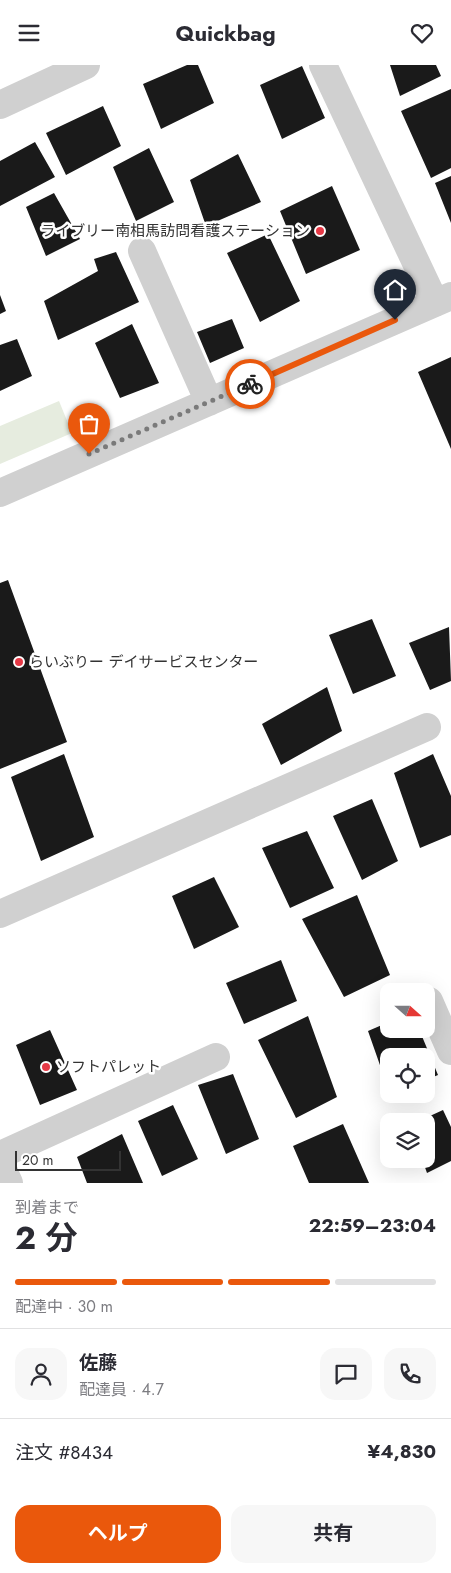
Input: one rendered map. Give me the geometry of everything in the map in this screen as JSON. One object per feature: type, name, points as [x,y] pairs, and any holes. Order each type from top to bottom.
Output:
[{"type":"street","points":[[0,105],[86,65]]},
{"type":"street","points":[[0,493],[443,299],[323,65]]},
{"type":"street","points":[[142,251],[209,402]]},
{"type":"street","points":[[0,914],[427,727]]},
{"type":"street","points":[[435,1015],[451,1051]]},
{"type":"street","points":[[0,1155],[216,1057]]},
{"type":"street","points":[[0,1163],[10,1183]]},
{"type":"shaded area","points":[[59,401],[72,433],[0,464],[0,426]]},
{"type":"building","points":[[187,65],[198,65],[214,103],[161,129],[143,84]]},
{"type":"building","points":[[390,65],[436,65],[441,76],[400,96]]},
{"type":"building","points":[[302,66],[325,118],[282,139],[260,85]]},
{"type":"building","points":[[451,89],[451,168],[431,178],[401,111]]},
{"type":"building","points":[[103,106],[121,146],[66,175],[46,133]]},
{"type":"building","points":[[35,142],[55,177],[0,206],[0,161]]},
{"type":"building","points":[[149,148],[174,202],[136,221],[113,167]]},
{"type":"building","points":[[238,154],[261,202],[206,226],[190,180]]},
{"type":"building","points":[[451,176],[451,223],[435,183]]},
{"type":"building","name":"ライブリー南相馬訪問看護ステーション","points":[[332,186],[360,250],[306,274],[280,211]]},
{"type":"building","points":[[54,193],[80,239],[46,256],[26,207]]},
{"type":"building","points":[[268,234],[300,301],[260,322],[227,253]]},
{"type":"building","points":[[116,252],[139,302],[58,340],[44,301],[98,271],[94,259]]},
{"type":"building","points":[[0,295],[6,311],[0,314]]},
{"type":"building","points":[[232,319],[244,348],[210,363],[197,332]]},
{"type":"building","points":[[132,324],[159,383],[120,398],[95,343]]},
{"type":"building","points":[[17,339],[32,376],[0,391],[0,345]]},
{"type":"building","points":[[451,357],[451,449],[418,372]]},
{"type":"building","name":"らいぶりー デイサービスセンター","points":[[8,580],[67,742],[0,769],[0,583]]},
{"type":"building","points":[[372,619],[396,676],[353,694],[329,635]]},
{"type":"building","points":[[449,627],[451,681],[430,690],[409,643]]},
{"type":"building","points":[[327,687],[342,731],[281,765],[262,724]]},
{"type":"building","points":[[64,754],[94,837],[41,861],[11,777]]},
{"type":"building","points":[[433,754],[451,796],[451,835],[420,848],[394,773]]},
{"type":"building","points":[[372,799],[398,861],[362,880],[333,816]]},
{"type":"building","points":[[307,831],[334,888],[290,908],[262,848]]},
{"type":"building","points":[[214,877],[239,927],[194,949],[172,896]]},
{"type":"building","points":[[357,895],[390,975],[344,997],[302,919]]},
{"type":"building","points":[[281,960],[297,1001],[244,1024],[226,983]]},
{"type":"building","points":[[308,1016],[337,1097],[296,1118],[258,1040]]},
{"type":"building","points":[[380,1026],[380,1038],[423,1038],[427,1048],[380,1048],[380,1065],[368,1031]]},
{"type":"building","name":"ソフトパレット","points":[[50,1030],[77,1090],[40,1105],[16,1045]]},
{"type":"building","points":[[233,1074],[259,1139],[226,1154],[198,1085]]},
{"type":"building","points":[[173,1105],[198,1159],[162,1176],[138,1121]]},
{"type":"building","points":[[443,1110],[451,1127],[451,1161],[427,1173],[425,1168],[435,1168],[435,1114]]},
{"type":"building","points":[[343,1124],[369,1183],[309,1183],[293,1146]]},
{"type":"building","points":[[122,1134],[143,1183],[87,1183],[77,1157]]},
{"type":"way so far","points":[[89,454],[250,384]]},
{"type":"place","name":"ライブリー南相馬訪問看護ステーション","points":[[320,231]]},
{"type":"place","name":"らいぶりー デイサービスセンター","points":[[19,662]]},
{"type":"place","name":"ソフトパレット","points":[[46,1067]]},
{"type":"route","points":[[250,384],[395,320]]}]
